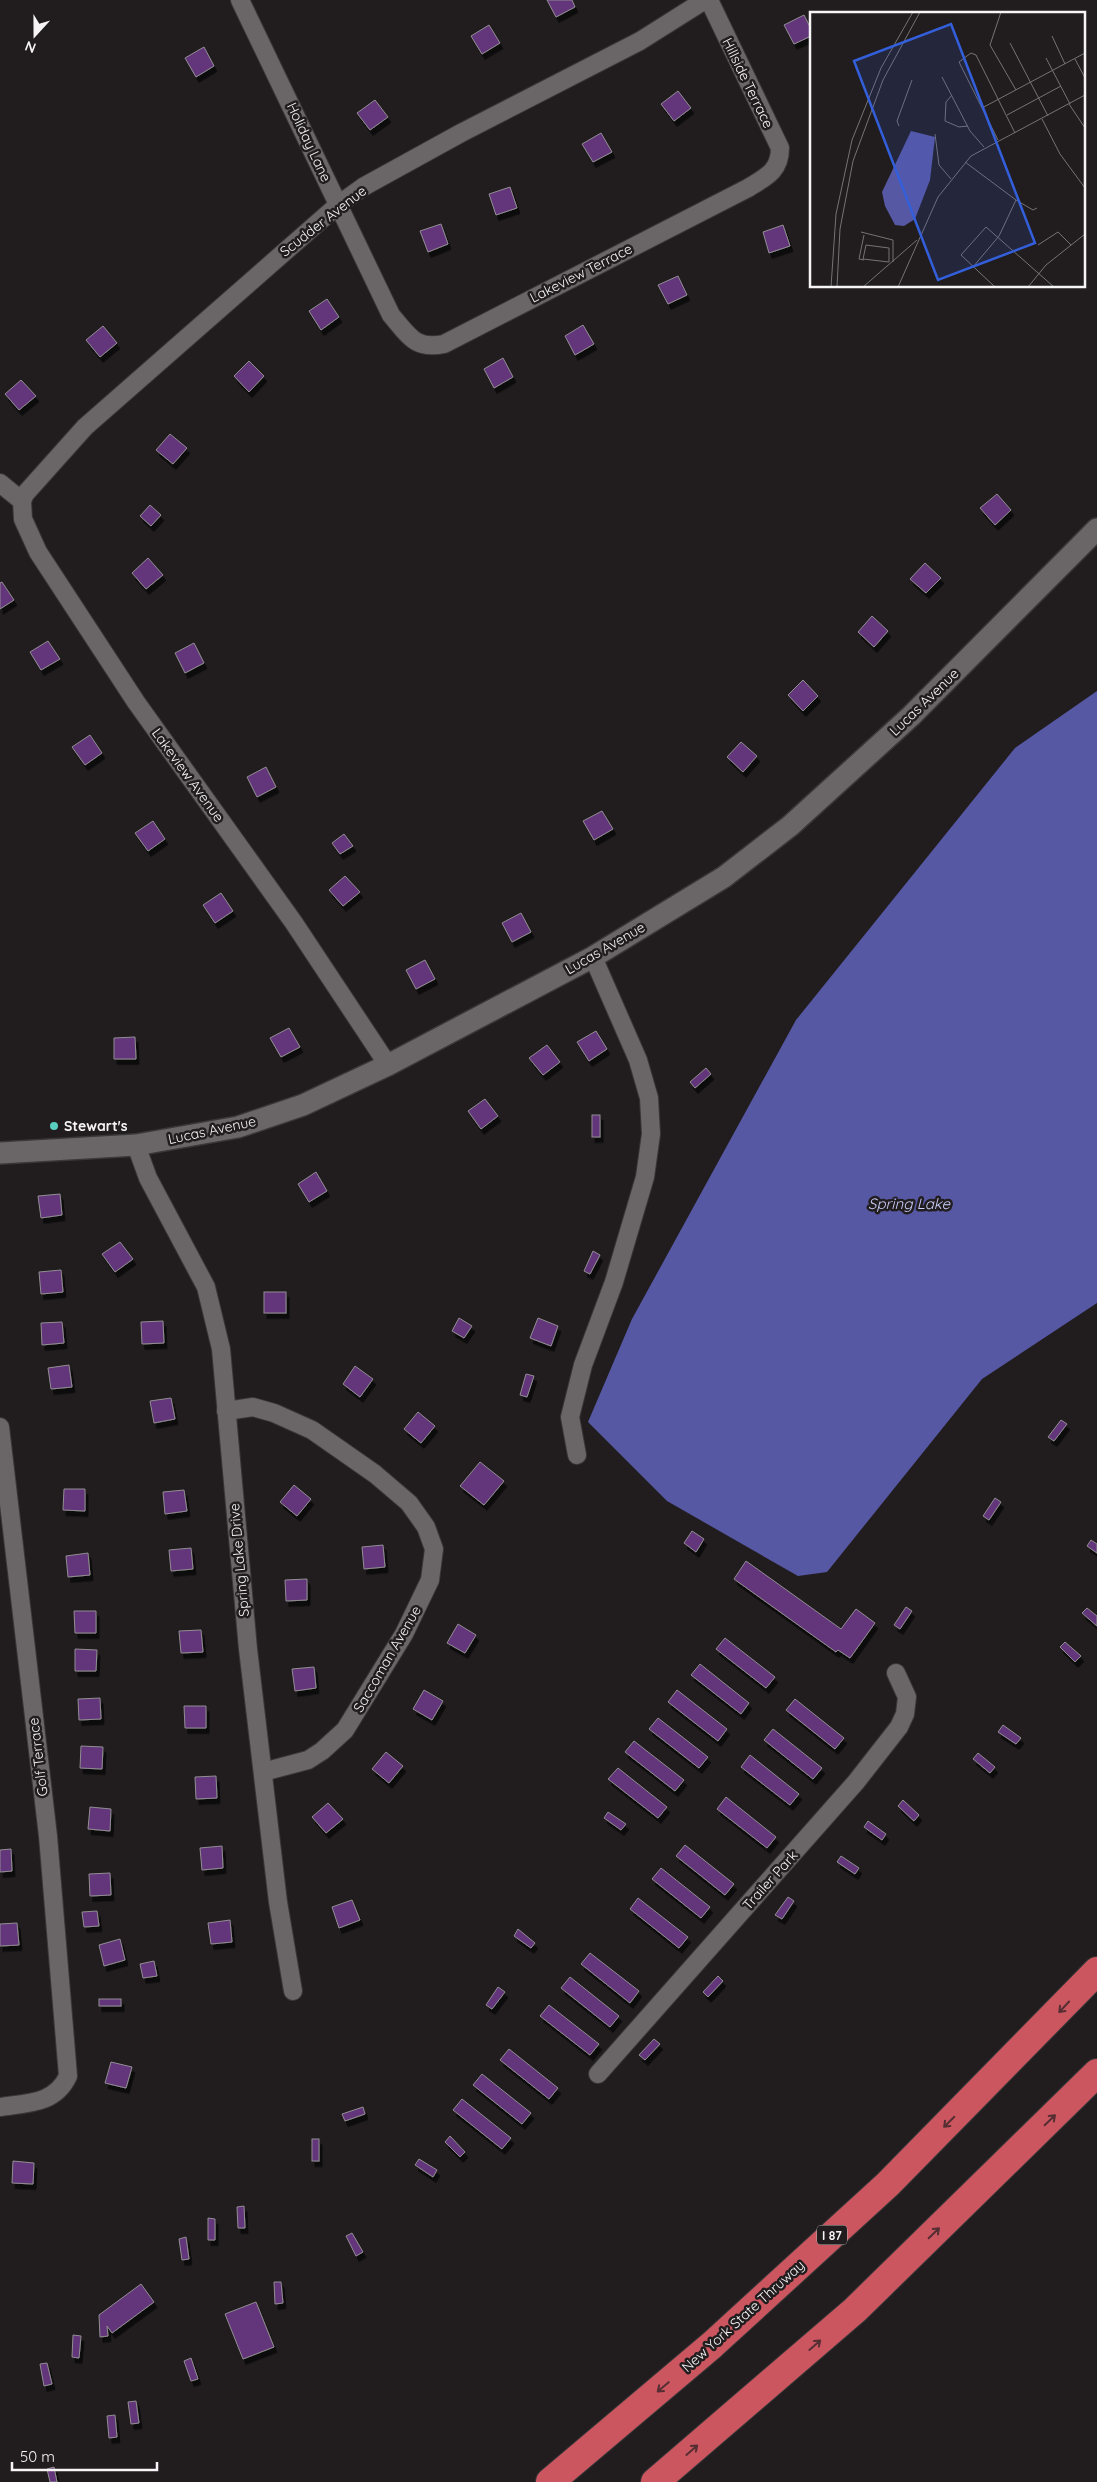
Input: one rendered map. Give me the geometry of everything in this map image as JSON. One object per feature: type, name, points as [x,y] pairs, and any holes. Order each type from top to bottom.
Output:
[{"type":"highway","name":"New York State Thruway","points":[[550,2482],[712,2345],[888,2184],[1097,1971]]},
{"type":"highway","points":[[655,2482],[855,2310],[1097,2073]]},
{"type":"street","name":"Holiday Lane","points":[[240,0],[390,312]]},
{"type":"street","name":"Scudder Avenue","points":[[22,501],[25,494],[85,427],[338,205],[363,188],[461,133],[640,41],[707,0]]},
{"type":"street","name":"Hillside Terrace","points":[[707,0],[780,148],[780,159],[777,167]]},
{"type":"street","name":"Lakeview Terrace","points":[[390,312],[414,342],[429,347],[444,344],[748,188],[770,175],[777,167]]},
{"type":"street","points":[[0,483],[22,501]]},
{"type":"street","name":"Lakeview Avenue","points":[[22,501],[23,519],[38,552],[136,702],[294,923],[388,1064]]},
{"type":"street","name":"Lucas Avenue","points":[[0,1152],[136,1146],[238,1127],[302,1105],[388,1064],[593,957],[724,877],[790,826],[911,716],[1097,529]]},
{"type":"street","points":[[577,1455],[570,1417],[583,1365],[614,1282],[645,1177],[651,1134],[649,1098],[638,1060],[593,957]]},
{"type":"street","name":"Spring Lake Drive","points":[[136,1146],[148,1178],[206,1287],[221,1348],[248,1649],[278,1902],[293,1991]]},
{"type":"street","name":"Saccoman Avenue","points":[[226,1411],[252,1407],[274,1413],[312,1430],[375,1474],[409,1503],[426,1527],[434,1549],[430,1580],[404,1634],[345,1730],[322,1751],[308,1760],[263,1772]]},
{"type":"street","name":"Golf Terrace","points":[[0,1428],[6,1539],[48,1836],[68,2076],[63,2086],[52,2097],[40,2102],[0,2107]]},
{"type":"street","name":"Trailer Park","points":[[598,2074],[856,1782],[899,1726],[906,1714],[907,1697],[896,1672]]},
{"type":"water","name":"Spring Lake","points":[[1097,691],[1097,1303],[982,1379],[827,1572],[798,1576],[667,1501],[588,1422],[632,1319],[796,1020],[1015,748]]},
{"type":"building","points":[[547,0],[572,0],[575,7],[556,17]]},
{"type":"building","points":[[804,15],[810,27],[810,36],[794,44],[784,25]]},
{"type":"building","points":[[489,25],[500,43],[482,54],[471,36]]},
{"type":"building","points":[[204,47],[214,66],[196,77],[185,58]]},
{"type":"building","points":[[678,91],[691,108],[674,121],[661,104]]},
{"type":"building","points":[[375,100],[388,117],[370,130],[357,113]]},
{"type":"building","points":[[601,133],[612,152],[593,162],[582,144]]},
{"type":"building","points":[[510,187],[517,208],[496,215],[489,194]]},
{"type":"building","points":[[441,224],[448,244],[428,252],[420,231]]},
{"type":"building","points":[[783,225],[790,246],[769,253],[763,232]]},
{"type":"building","points":[[678,276],[687,295],[668,304],[658,285]]},
{"type":"building","points":[[327,299],[339,317],[321,330],[309,311]]},
{"type":"building","points":[[583,325],[594,344],[575,355],[565,336]]},
{"type":"building","points":[[103,326],[117,343],[100,357],[86,340]]},
{"type":"building","points":[[503,358],[513,377],[494,388],[484,369]]},
{"type":"building","points":[[249,361],[264,376],[249,392],[234,376]]},
{"type":"building","points":[[21,380],[36,396],[19,410],[5,394]]},
{"type":"building","points":[[170,434],[187,448],[173,464],[156,450]]},
{"type":"building","points":[[997,494],[1011,510],[995,525],[980,508]]},
{"type":"building","points":[[150,505],[161,515],[151,526],[140,516]]},
{"type":"building","points":[[148,558],[163,575],[146,589],[132,573]]},
{"type":"building","points":[[925,563],[941,578],[926,593],[910,579]]},
{"type":"building","points":[[2,582],[14,600],[0,609],[0,583]]},
{"type":"building","points":[[872,616],[888,631],[874,647],[858,632]]},
{"type":"building","points":[[48,641],[60,659],[41,670],[30,652]]},
{"type":"building","points":[[194,643],[204,663],[185,673],[175,653]]},
{"type":"building","points":[[803,680],[818,696],[803,711],[788,695]]},
{"type":"building","points":[[90,735],[102,753],[85,765],[72,747]]},
{"type":"building","points":[[741,742],[757,756],[743,772],[727,757]]},
{"type":"building","points":[[266,767],[276,787],[257,797],[247,777]]},
{"type":"building","points":[[602,811],[613,829],[594,840],[583,821]]},
{"type":"building","points":[[153,821],[165,839],[148,851],[135,833]]},
{"type":"building","points":[[344,834],[353,846],[340,854],[332,843]]},
{"type":"building","points":[[345,876],[360,892],[343,906],[329,890]]},
{"type":"building","points":[[221,893],[233,911],[215,923],[203,905]]},
{"type":"building","points":[[521,913],[531,932],[512,942],[502,923]]},
{"type":"building","points":[[425,960],[435,979],[416,989],[406,970]]},
{"type":"building","points":[[289,1028],[300,1047],[281,1057],[270,1038]]},
{"type":"building","points":[[596,1031],[607,1049],[589,1061],[577,1042]]},
{"type":"building","points":[[135,1037],[136,1059],[114,1059],[114,1038]]},
{"type":"building","points":[[547,1045],[560,1062],[543,1075],[529,1058]]},
{"type":"building","points":[[706,1068],[711,1074],[695,1088],[690,1082]]},
{"type":"building","points":[[485,1099],[498,1116],[481,1129],[468,1111]]},
{"type":"building","points":[[592,1115],[600,1115],[600,1137],[592,1137]]},
{"type":"building","points":[[316,1172],[327,1191],[309,1202],[298,1184]]},
{"type":"building","points":[[60,1194],[62,1215],[41,1218],[38,1196]]},
{"type":"building","points":[[120,1242],[133,1259],[115,1272],[102,1254]]},
{"type":"building","points":[[593,1251],[600,1255],[590,1274],[584,1271]]},
{"type":"building","points":[[61,1270],[63,1292],[41,1294],[39,1272]]},
{"type":"building","points":[[264,1292],[286,1292],[286,1313],[264,1313]]},
{"type":"building","points":[[459,1318],[472,1326],[464,1338],[452,1331]]},
{"type":"building","points":[[538,1318],[558,1326],[551,1346],[530,1338]]},
{"type":"building","points":[[163,1321],[164,1343],[142,1344],[141,1322]]},
{"type":"building","points":[[62,1322],[64,1343],[42,1345],[41,1323]]},
{"type":"building","points":[[69,1365],[72,1387],[51,1389],[48,1368]]},
{"type":"building","points":[[355,1366],[373,1379],[360,1397],[343,1384]]},
{"type":"building","points":[[526,1374],[534,1376],[527,1397],[520,1395]]},
{"type":"building","points":[[171,1398],[175,1419],[154,1423],[150,1401]]},
{"type":"building","points":[[418,1412],[435,1426],[421,1443],[404,1429]]},
{"type":"building","points":[[1061,1420],[1067,1424],[1054,1441],[1048,1437]]},
{"type":"building","points":[[480,1462],[504,1481],[484,1505],[460,1486]]},
{"type":"building","points":[[294,1485],[311,1499],[297,1516],[280,1502]]},
{"type":"building","points":[[64,1489],[85,1489],[85,1511],[63,1510]]},
{"type":"building","points":[[184,1490],[187,1511],[165,1514],[163,1492]]},
{"type":"building","points":[[995,1498],[1001,1502],[989,1520],[983,1516]]},
{"type":"building","points":[[692,1531],[704,1539],[696,1552],[684,1543]]},
{"type":"building","points":[[1091,1540],[1097,1544],[1097,1553],[1087,1546]]},
{"type":"building","points":[[383,1545],[385,1567],[364,1569],[362,1547]]},
{"type":"building","points":[[191,1548],[193,1569],[171,1571],[169,1550]]},
{"type":"building","points":[[88,1553],[90,1575],[68,1577],[66,1556]]},
{"type":"building","points":[[746,1561],[841,1629],[856,1609],[875,1623],[850,1658],[838,1650],[836,1652],[734,1579]]},
{"type":"building","points":[[307,1579],[307,1600],[286,1601],[285,1580]]},
{"type":"building","points":[[906,1607],[912,1611],[900,1629],[894,1625]]},
{"type":"building","points":[[1087,1608],[1097,1616],[1097,1626],[1082,1613]]},
{"type":"building","points":[[74,1611],[96,1611],[96,1633],[75,1633]]},
{"type":"building","points":[[458,1624],[476,1635],[465,1653],[447,1643]]},
{"type":"building","points":[[201,1630],[203,1652],[181,1653],[179,1631]]},
{"type":"building","points":[[725,1638],[775,1677],[766,1688],[716,1649]]},
{"type":"building","points":[[1065,1642],[1081,1656],[1075,1662],[1060,1647]]},
{"type":"building","points":[[75,1649],[97,1650],[96,1671],[75,1671]]},
{"type":"building","points":[[700,1664],[749,1703],[741,1714],[691,1675]]},
{"type":"building","points":[[314,1667],[316,1688],[295,1691],[292,1669]]},
{"type":"building","points":[[424,1690],[443,1701],[432,1720],[413,1709]]},
{"type":"building","points":[[677,1690],[727,1729],[718,1741],[668,1702]]},
{"type":"building","points":[[100,1698],[101,1719],[79,1720],[78,1699]]},
{"type":"building","points":[[795,1699],[844,1738],[835,1749],[786,1710]]},
{"type":"building","points":[[184,1706],[206,1706],[206,1728],[185,1728]]},
{"type":"building","points":[[658,1718],[708,1757],[699,1768],[649,1729]]},
{"type":"building","points":[[1003,1725],[1021,1738],[1016,1744],[998,1732]]},
{"type":"building","points":[[773,1729],[822,1768],[813,1779],[764,1740]]},
{"type":"building","points":[[634,1741],[684,1780],[675,1791],[625,1752]]},
{"type":"building","points":[[81,1746],[103,1747],[102,1769],[80,1768]]},
{"type":"building","points":[[386,1752],[403,1766],[389,1783],[372,1769]]},
{"type":"building","points":[[978,1753],[995,1767],[990,1773],[973,1759]]},
{"type":"building","points":[[750,1755],[799,1794],[790,1805],[741,1767]]},
{"type":"building","points":[[618,1768],[667,1807],[658,1818],[608,1779]]},
{"type":"building","points":[[216,1776],[217,1798],[196,1799],[195,1777]]},
{"type":"building","points":[[726,1797],[776,1837],[767,1848],[717,1809]]},
{"type":"building","points":[[903,1800],[919,1815],[914,1821],[898,1806]]},
{"type":"building","points":[[328,1803],[343,1819],[326,1833],[312,1817]]},
{"type":"building","points":[[90,1807],[111,1809],[110,1831],[88,1829]]},
{"type":"building","points":[[608,1812],[626,1824],[621,1830],[604,1818]]},
{"type":"building","points":[[868,1821],[886,1834],[882,1840],[864,1827]]},
{"type":"building","points":[[685,1845],[734,1884],[725,1895],[676,1856]]},
{"type":"building","points":[[222,1846],[223,1868],[202,1870],[200,1848]]},
{"type":"building","points":[[11,1849],[12,1871],[0,1872],[0,1850]]},
{"type":"building","points":[[841,1856],[859,1868],[855,1874],[837,1862]]},
{"type":"building","points":[[661,1868],[710,1907],[701,1918],[652,1879]]},
{"type":"building","points":[[110,1873],[111,1895],[90,1896],[89,1874]]},
{"type":"building","points":[[788,1897],[794,1901],[782,1919],[775,1915]]},
{"type":"building","points":[[638,1898],[688,1937],[679,1948],[630,1909]]},
{"type":"building","points":[[352,1900],[360,1920],[339,1928],[332,1907]]},
{"type":"building","points":[[97,1911],[99,1926],[84,1927],[82,1912]]},
{"type":"building","points":[[230,1920],[232,1942],[211,1944],[208,1923]]},
{"type":"building","points":[[17,1923],[19,1945],[0,1946],[0,1924]]},
{"type":"building","points":[[518,1929],[535,1943],[531,1948],[514,1936]]},
{"type":"building","points":[[120,1939],[125,1960],[104,1966],[99,1945]]},
{"type":"building","points":[[590,1953],[639,1991],[630,2003],[581,1964]]},
{"type":"building","points":[[154,1961],[157,1976],[143,1978],[140,1964]]},
{"type":"building","points":[[718,1976],[723,1981],[708,1997],[703,1992]]},
{"type":"building","points":[[570,1977],[619,2016],[610,2027],[561,1988]]},
{"type":"building","points":[[498,1987],[505,1992],[492,2009],[486,2005]]},
{"type":"building","points":[[99,1999],[121,1999],[121,2006],[99,2006]]},
{"type":"building","points":[[549,2005],[599,2044],[590,2055],[540,2016]]},
{"type":"building","points":[[654,2039],[660,2044],[645,2060],[639,2055]]},
{"type":"building","points":[[509,2049],[558,2088],[549,2099],[500,2060]]},
{"type":"building","points":[[111,2062],[132,2067],[126,2088],[105,2083]]},
{"type":"building","points":[[482,2074],[531,2113],[522,2124],[473,2085]]},
{"type":"building","points":[[462,2099],[511,2138],[502,2149],[453,2110]]},
{"type":"building","points":[[363,2107],[365,2114],[345,2121],[342,2114]]},
{"type":"building","points":[[450,2136],[465,2152],[460,2157],[445,2142]]},
{"type":"building","points":[[312,2139],[319,2139],[319,2161],[312,2161]]},
{"type":"building","points":[[419,2159],[437,2170],[433,2177],[415,2165]]},
{"type":"building","points":[[13,2161],[34,2163],[33,2184],[12,2183]]},
{"type":"building","points":[[244,2206],[245,2228],[238,2228],[237,2207]]},
{"type":"building","points":[[208,2218],[215,2219],[215,2240],[208,2240]]},
{"type":"building","points":[[352,2233],[363,2252],[356,2256],[346,2236]]},
{"type":"building","points":[[186,2237],[189,2259],[182,2260],[179,2239]]},
{"type":"building","points":[[274,2282],[281,2282],[283,2303],[275,2304]]},
{"type":"building","points":[[141,2284],[154,2302],[112,2333],[107,2326],[108,2336],[100,2337],[99,2315]]},
{"type":"building","points":[[256,2302],[274,2347],[243,2359],[225,2314]]},
{"type":"building","points":[[73,2335],[81,2336],[79,2358],[72,2357]]},
{"type":"building","points":[[191,2358],[198,2379],[191,2381],[184,2361]]},
{"type":"building","points":[[47,2363],[52,2384],[44,2386],[40,2364]]},
{"type":"building","points":[[136,2401],[139,2423],[131,2424],[128,2402]]},
{"type":"building","points":[[115,2415],[117,2437],[109,2438],[107,2416]]},
{"type":"building","points":[[54,2467],[57,2482],[50,2482],[47,2469]]},
{"type":"place","name":"Stewart's","points":[[54,1126]]}]
